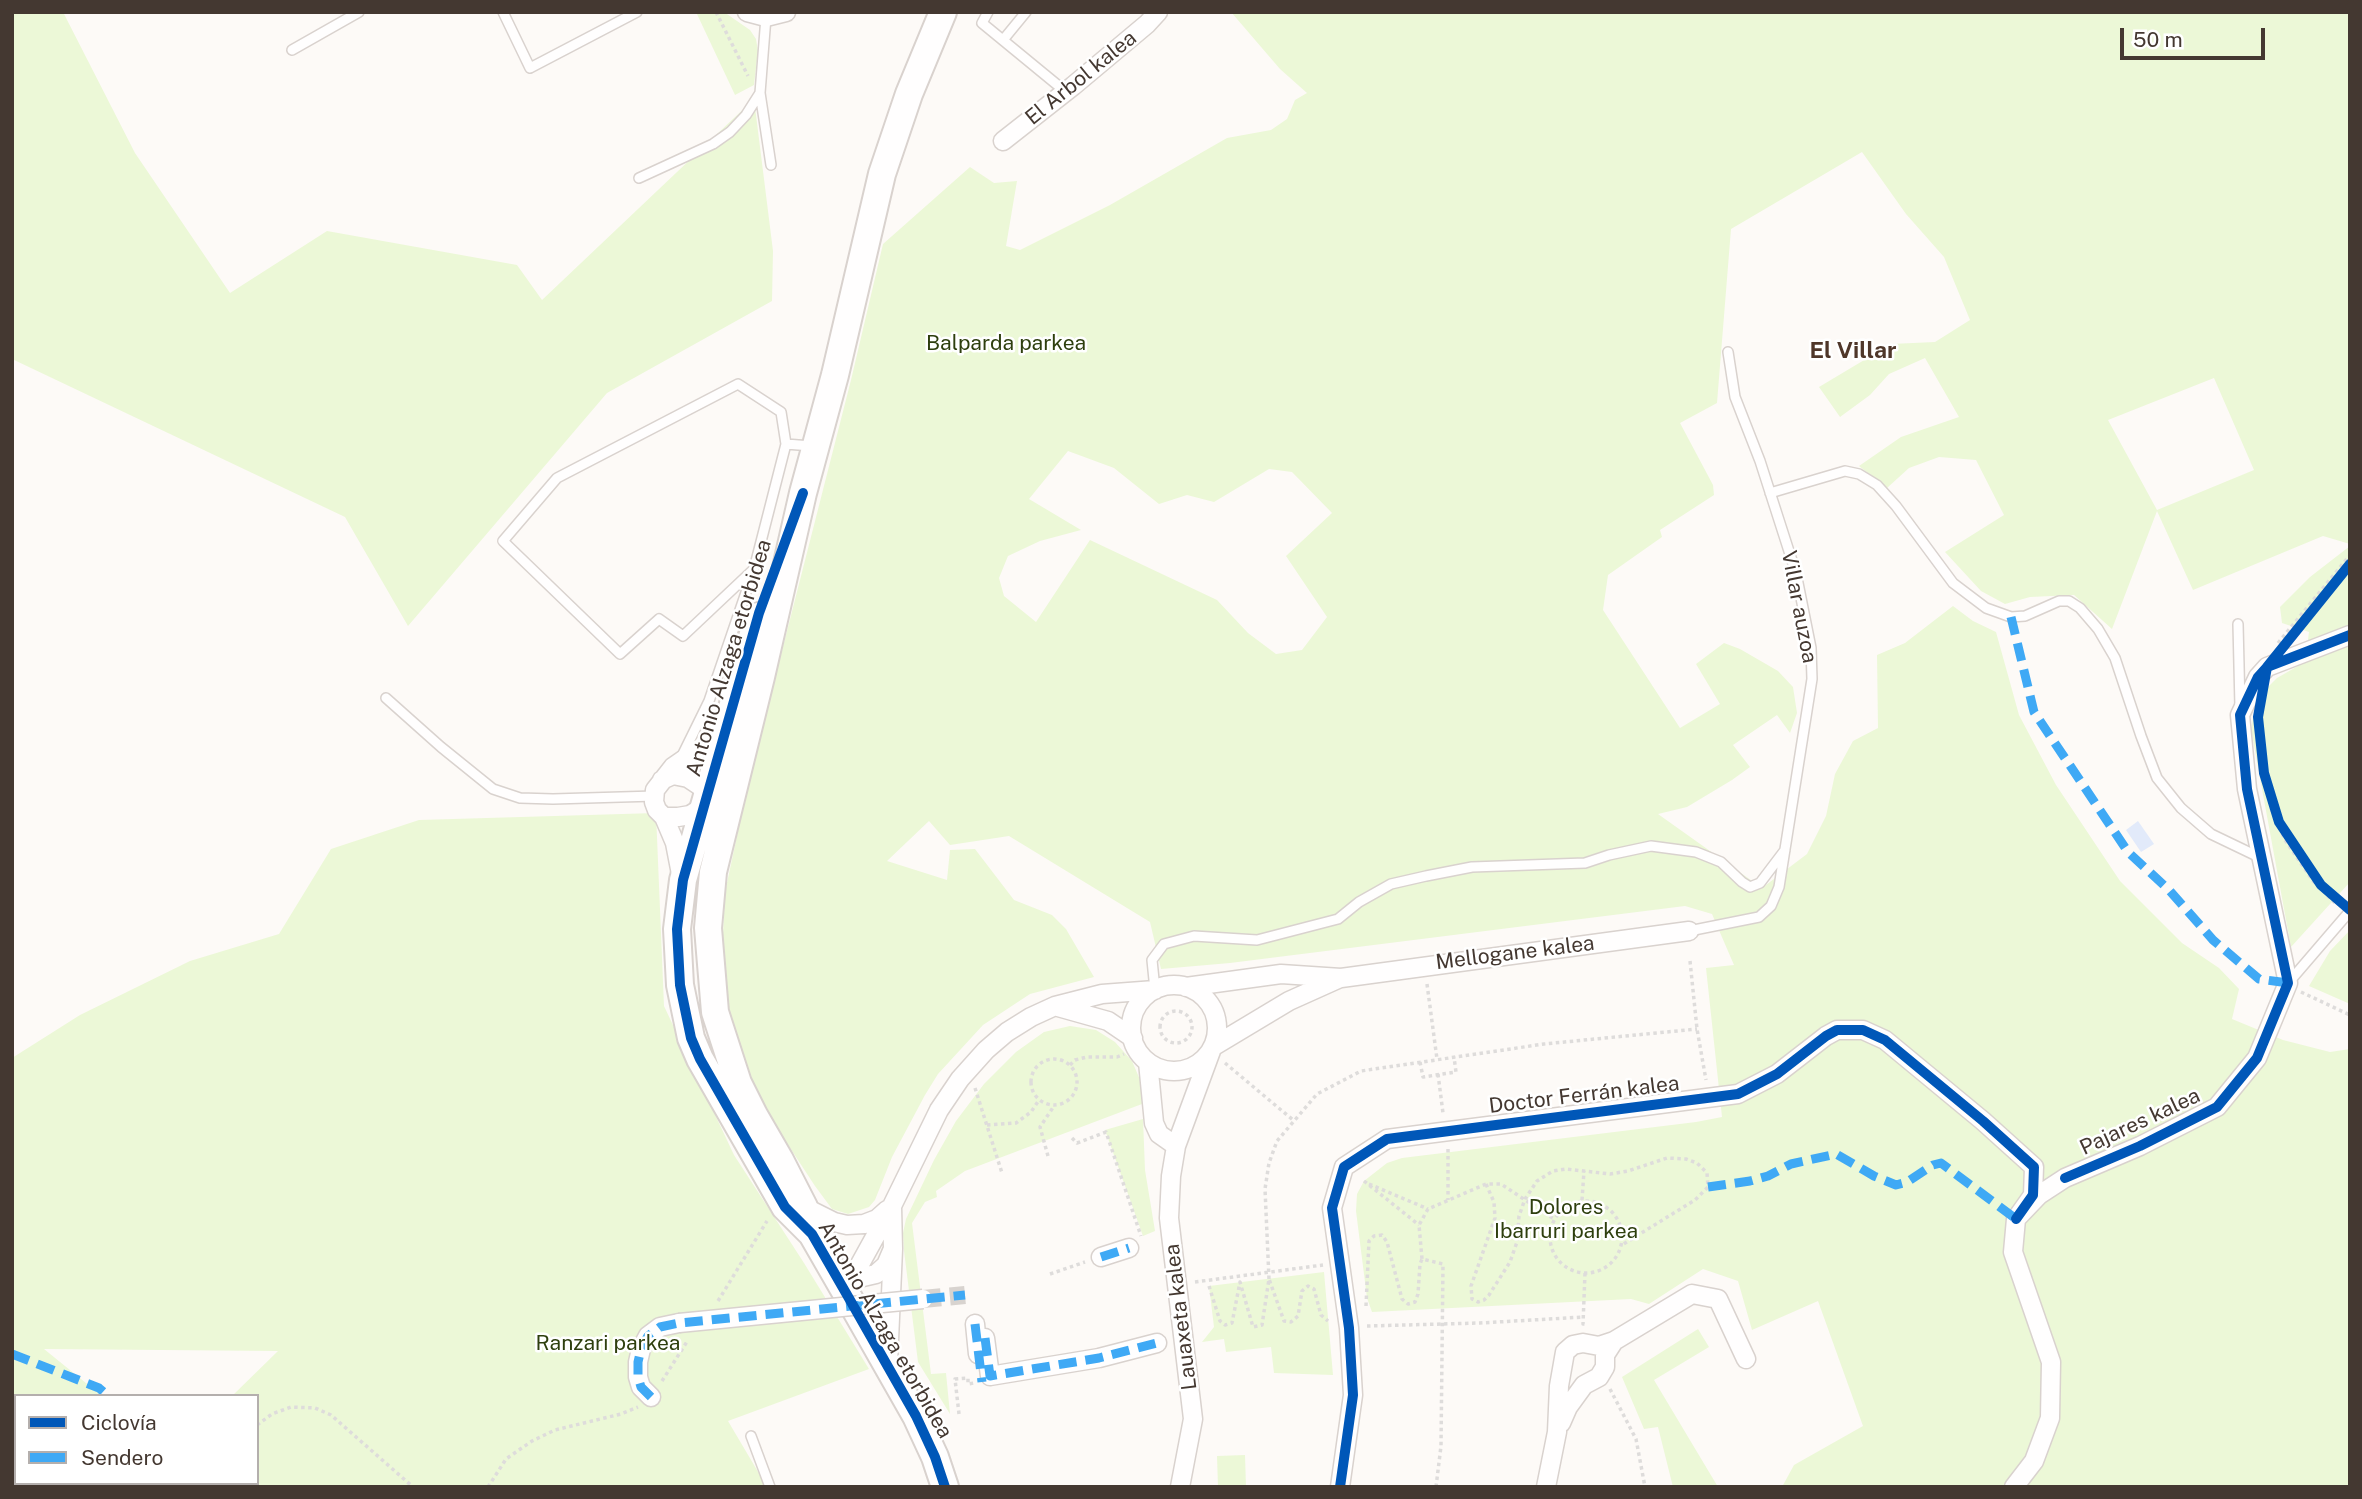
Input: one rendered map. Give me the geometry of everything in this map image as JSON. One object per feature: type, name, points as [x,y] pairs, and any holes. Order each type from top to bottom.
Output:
[{"type":"street","points":[[747,12],[766,17],[786,12]]},
{"type":"street","name":"Antonio Alzaga etorbidea","points":[[943,12],[909,94],[882,174],[713,872],[708,928],[712,998],[738,1083],[804,1207],[812,1234],[916,1416],[945,1487]]},
{"type":"street","name":"El Arbol kalea","points":[[1003,141],[1066,92],[1158,12]]},
{"type":"street","name":"Antonio Alzaga etorbidea","points":[[803,493],[759,612],[682,889],[677,929],[680,985],[691,1038],[700,1059],[785,1207],[812,1234]]},
{"type":"street","points":[[2288,983],[2247,789],[2241,715],[2264,669],[2350,635]]},
{"type":"street","points":[[664,817],[678,817],[707,801],[724,782],[747,695],[761,677]]},
{"type":"street","points":[[682,889],[675,843],[664,817],[657,810],[658,788],[680,760],[702,747],[734,702]]},
{"type":"street","points":[[658,788],[673,775],[688,778],[716,809],[701,883],[698,948],[712,998]]},
{"type":"street","name":"Mellogane kalea","points":[[1155,990],[1170,985],[1186,987],[1281,974],[1341,978],[1689,931]]},
{"type":"street","name":"Mellogane kalea","points":[[1139,1050],[1160,1069],[1174,1071],[1195,1065],[1212,1049],[1289,1001],[1341,978]]},
{"type":"street","name":"Pajares kalea","points":[[2015,1219],[2039,1195],[2065,1178],[2140,1146],[2217,1107],[2257,1058],[2288,983]]},
{"type":"street","points":[[1186,987],[1198,992],[1208,1001],[1214,1013],[1217,1026],[1212,1049]]},
{"type":"street","points":[[852,1303],[850,1288],[854,1275],[892,1206],[939,1110],[986,1050],[1007,1032],[1055,1006],[1102,994],[1155,990]]},
{"type":"street","points":[[1155,990],[1143,998],[1135,1010],[1132,1024],[1154,1124],[1159,1134],[1176,1146]]},
{"type":"street","points":[[1055,1006],[1108,1021],[1139,1050]]},
{"type":"street","name":"Doctor Ferrán kalea","points":[[1340,1487],[1353,1395],[1349,1328],[1332,1208],[1344,1167],[1387,1139],[1738,1094],[1777,1074],[1837,1030],[1863,1030],[1885,1040],[2034,1167]]},
{"type":"street","name":"Lauaxeta kalea","points":[[1180,1487],[1193,1419],[1169,1218],[1176,1146],[1212,1049]]},
{"type":"street","points":[[2014,1487],[2034,1461],[2050,1418],[2051,1362],[2013,1252],[2015,1219],[2032,1195],[2034,1167],[2065,1178]]},
{"type":"street","points":[[804,1207],[834,1222],[847,1225],[864,1224],[877,1219],[892,1206]]},
{"type":"street","points":[[888,1367],[892,1206]]},
{"type":"street","points":[[812,1234],[835,1264],[848,1274],[863,1277],[876,1274],[886,1265],[893,1249]]},
{"type":"street","points":[[1546,1487],[1557,1432],[1559,1386],[1565,1352],[1573,1345],[1583,1343],[1598,1346],[1615,1341],[1692,1294],[1718,1299],[1746,1359]]},
{"type":"street","points":[[651,1397],[641,1387],[638,1362],[648,1336],[660,1327],[923,1299]]},
{"type":"street","points":[[982,1382],[980,1331],[990,1376],[1135,1351],[1157,1343]]},
{"type":"street","points":[[1557,1432],[1568,1406],[1584,1385],[1599,1377],[1605,1367],[1605,1355],[1615,1341]]},
{"type":"lane","points":[[292,50],[359,12]]},
{"type":"lane","points":[[503,12],[530,68],[637,12]]},
{"type":"lane","points":[[988,12],[982,23],[1066,92]]},
{"type":"lane","points":[[1003,40],[1026,12]]},
{"type":"lane","points":[[766,17],[759,95],[771,165]]},
{"type":"lane","points":[[639,178],[713,144],[730,132],[746,115],[759,95]]},
{"type":"lane","name":"Villar auzoa","points":[[1689,931],[1759,917],[1771,906],[1779,887],[1812,679],[1811,648],[1797,573],[1760,461],[1735,397],[1728,352]]},
{"type":"lane","points":[[680,760],[709,701],[754,569],[786,444],[781,412],[738,384],[557,478],[503,541],[620,654],[659,619],[683,636],[754,569]]},
{"type":"lane","points":[[786,444],[816,447]]},
{"type":"lane","points":[[1770,493],[1845,471],[1859,474],[1877,485],[1896,506],[1953,583],[1986,608],[2011,617],[2025,616],[2059,601],[2069,601],[2080,608],[2098,629],[2115,658],[2157,778],[2181,808],[2211,834],[2263,859]]},
{"type":"lane","points":[[2238,624],[2241,715]]},
{"type":"lane","points":[[386,698],[492,789],[520,797],[553,799],[658,788]]},
{"type":"lane","points":[[1155,990],[1152,960],[1164,944],[1194,936],[1257,940],[1338,919],[1359,902],[1391,884],[1426,876],[1472,867],[1584,863],[1651,846],[1696,852],[1721,862],[1750,887],[1760,883],[1785,850]]},
{"type":"lane","points":[[2288,983],[2349,912]]},
{"type":"lane","points":[[751,1436],[771,1487]]},
{"type":"path","points":[[716,12],[759,95]]},
{"type":"path","points":[[2264,669],[2269,655],[2350,555]]},
{"type":"path","points":[[2264,669],[2350,564]]},
{"type":"path","points":[[2270,798],[2279,822],[2308,867],[2321,885],[2349,912]]},
{"type":"path","points":[[1690,961],[1697,1029],[1709,1099]]},
{"type":"path","points":[[2288,983],[2309,998],[2350,1015]]},
{"type":"path","points":[[1429,1002],[1437,1059]]},
{"type":"path","points":[[1175,1011],[1189,1017],[1192,1031],[1186,1040],[1176,1043],[1166,1040],[1160,1030],[1162,1019],[1166,1015],[1175,1011]]},
{"type":"path","points":[[1329,1321],[1321,1315],[1314,1289],[1308,1286],[1302,1291],[1298,1316],[1291,1322],[1284,1321],[1268,1272],[1265,1189],[1269,1163],[1277,1141],[1317,1094],[1361,1071],[1544,1044],[1697,1029]]},
{"type":"path","points":[[1212,1049],[1293,1120]]},
{"type":"path","points":[[1070,1065],[1075,1060],[1087,1057],[1117,1057],[1139,1050]]},
{"type":"path","points":[[1420,1062],[1423,1077],[1456,1072],[1454,1057]]},
{"type":"path","points":[[1048,1156],[1040,1127],[1054,1106],[1069,1100],[1077,1088],[1076,1073],[1060,1059],[1039,1064],[1031,1078],[1034,1094],[1039,1100],[1054,1106]]},
{"type":"path","points":[[969,1069],[1002,1173]]},
{"type":"path","points":[[1438,1074],[1445,1125]]},
{"type":"path","points":[[986,1125],[1016,1123],[1031,1112],[1039,1100]]},
{"type":"path","points":[[1051,1274],[1143,1236],[1106,1132],[1077,1143],[1072,1139]]},
{"type":"path","points":[[1448,1145],[1448,1200]]},
{"type":"path","points":[[1486,1184],[1494,1202],[1495,1218],[1471,1286],[1472,1299],[1478,1302],[1489,1295],[1510,1262],[1517,1242],[1525,1199],[1537,1181],[1553,1171],[1566,1169],[1611,1174],[1667,1158],[1686,1159],[1697,1163],[1707,1173],[1708,1187],[1695,1200],[1622,1245]]},
{"type":"path","points":[[1582,1200],[1584,1171]]},
{"type":"path","points":[[1419,1225],[1364,1181],[1428,1209]]},
{"type":"path","points":[[1367,1298],[1369,1241],[1374,1236],[1382,1235],[1387,1242],[1402,1299],[1408,1304],[1415,1302],[1422,1259],[1419,1225],[1428,1209],[1448,1200],[1486,1184],[1501,1184],[1554,1219]]},
{"type":"path","points":[[1582,1200],[1594,1200],[1614,1212],[1623,1233],[1617,1256],[1598,1272],[1573,1271],[1562,1265],[1554,1255],[1550,1243],[1550,1230],[1561,1209],[1582,1200]]},
{"type":"path","points":[[1422,1259],[1443,1264],[1441,1446],[1436,1487]]},
{"type":"path","points":[[1178,1284],[1325,1265]]},
{"type":"path","points":[[1585,1273],[1583,1324],[1591,1325]]},
{"type":"path","points":[[1209,1286],[1220,1321],[1226,1325],[1232,1323],[1240,1282],[1254,1326],[1262,1325],[1269,1279]]},
{"type":"path","points":[[1362,1326],[1480,1324],[1584,1317]]},
{"type":"path","points":[[959,1414],[955,1379],[968,1378],[968,1384],[982,1382]]},
{"type":"path","points":[[1608,1386],[1636,1439],[1645,1487]]},
{"type":"path","points":[[259,1424],[272,1414],[291,1407],[315,1408],[331,1415],[412,1487]]},
{"type":"green space","points":[[12,12],[63,12],[135,153],[230,293],[327,231],[517,265],[542,300],[754,99],[773,251],[772,301],[607,393],[408,626],[345,517],[12,359]]},
{"type":"green space","points":[[696,12],[724,12],[750,30],[756,39],[758,51],[754,85],[735,95]]},
{"type":"green space","points":[[1231,12],[2350,12],[2350,544],[2323,536],[2193,590],[2157,511],[2112,629],[2074,595],[2030,597],[2005,604],[1981,591],[1945,552],[2004,515],[1976,460],[1939,457],[1909,468],[1887,488],[1859,466],[1901,437],[1959,417],[1925,358],[1889,374],[1870,395],[1840,417],[1819,387],[1891,344],[1935,342],[1970,320],[1944,257],[1906,214],[1862,152],[1731,229],[1717,403],[1680,423],[1713,485],[1714,495],[1660,530],[1662,537],[1608,575],[1603,610],[1680,728],[1720,704],[1696,664],[1724,643],[1778,671],[1793,687],[1797,713],[1790,733],[1777,715],[1733,745],[1750,767],[1687,807],[1658,814],[1762,888],[1807,854],[1826,816],[1835,774],[1853,741],[1878,728],[1877,655],[1905,643],[1953,606],[1973,621],[1996,632],[2019,715],[2056,785],[2120,881],[2182,943],[2219,968],[2239,989],[2232,1019],[2283,1040],[2330,1052],[2350,1049],[2350,1487],[1782,1487],[1794,1465],[1863,1426],[1818,1301],[1752,1330],[1738,1281],[1703,1269],[1649,1304],[1631,1299],[1372,1312],[1367,1298],[1356,1211],[1357,1194],[1364,1181],[1387,1163],[1402,1158],[1722,1117],[1706,968],[1734,965],[1712,914],[1685,906],[1230,963],[1161,969],[1150,922],[1009,836],[950,845],[929,821],[887,861],[947,880],[950,850],[975,849],[1014,900],[1052,915],[1066,929],[1094,977],[1030,994],[983,1025],[938,1074],[925,1095],[892,1157],[875,1200],[869,1207],[848,1214],[832,1209],[773,1122],[742,1061],[721,976],[725,892],[749,780],[883,244],[970,167],[994,183],[1017,181],[1006,246],[1020,250],[1110,205],[1227,138],[1271,130],[1287,119],[1295,100],[1307,93],[1280,69]],"holes":[[[2214,378],[2254,470],[2157,510],[2108,420]],[[1068,451],[1114,468],[1159,504],[1187,495],[1214,502],[1269,469],[1292,472],[1332,513],[1286,556],[1327,617],[1302,650],[1276,654],[1248,633],[1217,600],[1090,540],[1036,622],[1004,596],[999,578],[1008,556],[1040,541],[1081,530],[1029,499]]]},
{"type":"green space","points":[[2350,546],[2350,882],[2291,947],[2251,729],[2261,694],[2277,678],[2305,662],[2309,632],[2282,623],[2280,607],[2310,577]]},
{"type":"green space","name":"Ranzari parkea","points":[[656,813],[664,1006],[734,1155],[869,1369],[728,1421],[767,1487],[238,1487],[236,1485],[259,1485],[259,1394],[234,1394],[278,1351],[44,1349],[100,1394],[14,1394],[14,1485],[182,1487],[12,1487],[12,1058],[80,1015],[190,961],[279,934],[331,849],[419,820]]},
{"type":"green space","points":[[2350,930],[2350,1004],[2309,986],[2330,951]]},
{"type":"green space","points":[[1070,1026],[1096,1030],[1115,1042],[1132,1061],[1141,1082],[1142,1104],[965,1171],[936,1191],[937,1197],[925,1202],[912,1223],[931,1374],[946,1373],[950,1414],[918,1362],[904,1251],[903,1233],[906,1219],[956,1121],[984,1084],[1016,1052],[1044,1032]]},
{"type":"green space","points":[[1143,1119],[1145,1170],[1155,1231],[1143,1236],[1105,1130]]},
{"type":"green space","points":[[1324,1272],[1333,1375],[1274,1373],[1271,1347],[1226,1352],[1224,1339],[1202,1342],[1214,1327],[1209,1286]]},
{"type":"green space","points":[[1698,1329],[1709,1347],[1654,1380],[1718,1487],[1673,1487],[1658,1427],[1644,1429],[1622,1377]]},
{"type":"green space","points":[[1245,1455],[1246,1487],[1218,1487],[1217,1456]]},
{"type":"water","points":[[2138,821],[2154,844],[2141,852],[2126,830]]},
{"type":"tunnel","points":[[923,1299],[965,1295]]},
{"type":"marked path","points":[[2011,617],[2034,712],[2128,852],[2169,890],[2213,940],[2259,979],[2288,983]]},
{"type":"marked path","points":[[1708,1187],[1750,1181],[1768,1176],[1791,1164],[1836,1154],[1874,1176],[1896,1185],[1907,1182],[1933,1165],[1941,1163],[2016,1219]]},
{"type":"marked path","points":[[1101,1257],[1129,1248]]},
{"type":"marked path","points":[[651,1397],[641,1387],[638,1362],[648,1336],[660,1327],[965,1295]]},
{"type":"marked path","points":[[975,1324],[982,1382]]},
{"type":"marked path","points":[[985,1338],[990,1376],[1099,1358],[1157,1343]]},
{"type":"marked path","points":[[12,1354],[99,1388],[106,1394]]},
{"type":"cycle path","points":[[803,493],[759,613],[683,880],[677,929],[680,985],[691,1038],[700,1059],[785,1207],[812,1234],[854,1307],[916,1416],[945,1487]]},
{"type":"cycle path","points":[[2350,564],[2267,667],[2258,717],[2264,773],[2279,822],[2321,885],[2350,910]]},
{"type":"cycle path","points":[[2065,1178],[2140,1146],[2217,1107],[2257,1058],[2288,983],[2247,789],[2240,715],[2258,677],[2267,667],[2350,635]]},
{"type":"cycle path","points":[[1340,1487],[1353,1395],[1349,1328],[1332,1208],[1344,1167],[1387,1139],[1738,1094],[1777,1074],[1837,1030],[1863,1030],[1885,1040],[2034,1167],[2033,1195],[2016,1219]]},
{"type":"district","name":"El Villar","points":[[1853,351]]},
{"type":"park label","name":"Balparda parkea","points":[[1006,344]]},
{"type":"park label","name":"Dolores Ibarruri parkea","points":[[1566,1220]]}]
